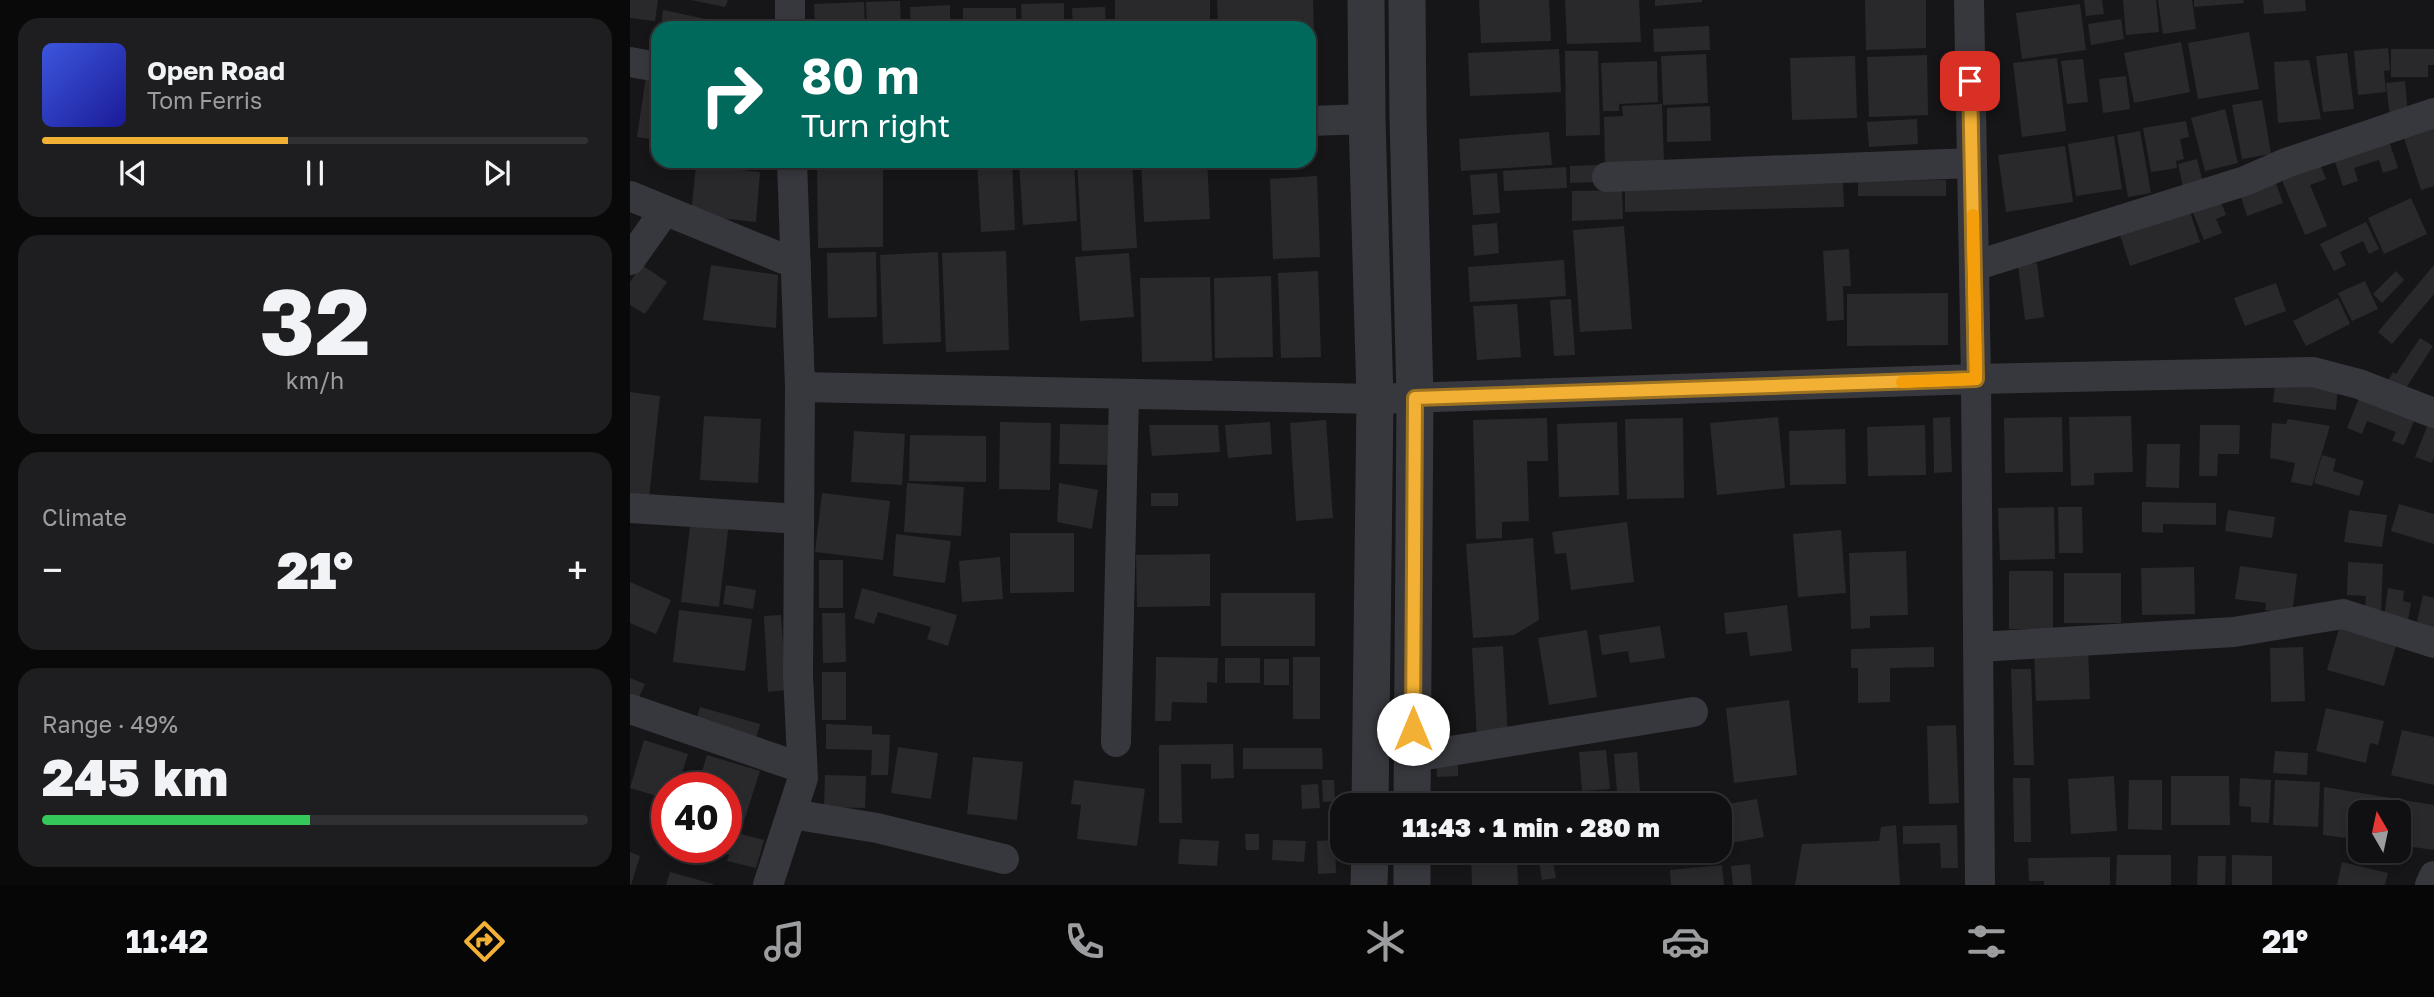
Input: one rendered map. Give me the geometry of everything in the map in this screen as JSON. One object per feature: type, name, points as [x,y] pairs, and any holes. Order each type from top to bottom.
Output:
[{"type":"street","points":[[790,0],[790,21]]},
{"type":"street","points":[[1366,0],[1375,399],[1370,793]]},
{"type":"street","points":[[1407,0],[1415,398],[1412,793]]},
{"type":"street","points":[[1969,0],[1976,379],[1980,885]]},
{"type":"street","points":[[630,62],[651,66]]},
{"type":"street","points":[[1974,266],[2245,181],[2286,163],[2434,113]]},
{"type":"street","points":[[1316,121],[1367,119]]},
{"type":"street","points":[[1607,177],[1972,163]]},
{"type":"street","points":[[768,885],[803,778],[798,675],[800,387],[792,168]]},
{"type":"street","points":[[630,196],[796,264]]},
{"type":"street","points":[[630,260],[664,212]]},
{"type":"street","points":[[800,387],[1375,399],[1976,379],[2313,372],[2359,384],[2434,413]]},
{"type":"street","points":[[1116,742],[1124,395]]},
{"type":"street","points":[[630,508],[799,519]]},
{"type":"street","points":[[1978,647],[2234,632],[2343,614],[2434,643]]},
{"type":"street","points":[[630,709],[802,768]]},
{"type":"street","points":[[1413,757],[1693,712]]},
{"type":"street","points":[[792,814],[877,828],[1004,859]]},
{"type":"street","points":[[1369,885],[1370,863]]},
{"type":"street","points":[[1412,863],[1412,885]]},
{"type":"street","points":[[2430,885],[2434,876]]},
{"type":"building","points":[[630,0],[658,0],[655,21],[630,18]]},
{"type":"building","points":[[691,0],[728,0],[725,7]]},
{"type":"building","points":[[1115,0],[1210,0],[1210,21],[1115,21]]},
{"type":"building","points":[[1217,0],[1313,0],[1314,21],[1218,21]]},
{"type":"building","points":[[1479,0],[1549,0],[1551,41],[1481,43]]},
{"type":"building","points":[[1565,0],[1639,0],[1641,42],[1567,44]]},
{"type":"building","points":[[1655,0],[1702,0],[1702,2],[1655,6]]},
{"type":"building","points":[[1865,0],[1926,0],[1926,48],[1866,50]]},
{"type":"building","points":[[2084,0],[2102,0],[2104,14],[2086,16]]},
{"type":"building","points":[[2123,0],[2156,0],[2159,32],[2126,35]]},
{"type":"building","points":[[2158,0],[2192,0],[2196,29],[2163,34]]},
{"type":"building","points":[[2194,0],[2243,0],[2244,3],[2194,7]]},
{"type":"building","points":[[2263,0],[2305,0],[2306,11],[2264,14]]},
{"type":"building","points":[[900,1],[901,21],[867,21],[866,2]]},
{"type":"building","points":[[864,2],[865,21],[815,21],[814,4]]},
{"type":"building","points":[[1064,3],[1064,21],[1022,21],[1021,4]]},
{"type":"building","points":[[2080,4],[2086,50],[2022,59],[2016,13]]},
{"type":"building","points":[[950,5],[950,21],[911,21],[910,7]]},
{"type":"building","points":[[1105,7],[1106,21],[1073,21],[1072,8]]},
{"type":"building","points":[[963,8],[1016,8],[1016,21],[963,21]]},
{"type":"building","points":[[663,10],[711,20],[711,21],[662,21]]},
{"type":"building","points":[[2121,19],[2124,39],[2091,45],[2088,24]]},
{"type":"building","points":[[1709,26],[1710,50],[1654,52],[1653,29]]},
{"type":"building","points":[[2249,32],[2259,89],[2198,99],[2188,43]]},
{"type":"building","points":[[2181,42],[2190,92],[2134,103],[2124,53]]},
{"type":"building","points":[[2388,48],[2390,70],[2384,71],[2386,92],[2358,95],[2354,51]]},
{"type":"building","points":[[1559,49],[1561,92],[1470,96],[1468,53]]},
{"type":"building","points":[[2391,49],[2434,49],[2434,65],[2428,65],[2428,77],[2391,77]]},
{"type":"building","points":[[1565,51],[1598,51],[1600,135],[1566,136]]},
{"type":"building","points":[[2347,53],[2354,109],[2323,112],[2316,56]]},
{"type":"building","points":[[1706,54],[1708,103],[1663,105],[1661,56]]},
{"type":"building","points":[[1927,55],[1928,115],[1869,117],[1867,57]]},
{"type":"building","points":[[1855,56],[1857,118],[1792,120],[1790,58]]},
{"type":"building","points":[[2057,58],[2066,131],[2022,137],[2013,63]]},
{"type":"building","points":[[2083,59],[2088,102],[2067,104],[2061,61]]},
{"type":"building","points":[[2309,60],[2321,119],[2278,123],[2274,62]]},
{"type":"building","points":[[1657,61],[1658,102],[1619,104],[1619,111],[1603,111],[1601,63]]},
{"type":"building","points":[[646,76],[651,77],[651,139],[637,137]]},
{"type":"building","points":[[2126,76],[2130,109],[2103,113],[2099,79]]},
{"type":"building","points":[[2405,81],[2408,116],[2390,118],[2386,83]]},
{"type":"building","points":[[2262,100],[2271,154],[2242,159],[2232,105]]},
{"type":"building","points":[[1662,104],[1664,163],[1605,166],[1604,117],[1623,116],[1622,106]]},
{"type":"building","points":[[1710,106],[1711,141],[1667,142],[1667,108]]},
{"type":"building","points":[[2225,109],[2238,163],[2205,171],[2191,118]]},
{"type":"building","points":[[1917,119],[1918,144],[1869,147],[1867,122]]},
{"type":"building","points":[[2186,121],[2189,137],[2180,139],[2184,159],[2176,161],[2177,168],[2151,172],[2143,128]]},
{"type":"building","points":[[2434,122],[2434,186],[2421,190],[2402,132]]},
{"type":"building","points":[[2140,131],[2151,193],[2128,197],[2117,135]]},
{"type":"building","points":[[1549,132],[1552,165],[1461,171],[1459,139]]},
{"type":"building","points":[[2114,136],[2122,189],[2076,196],[2068,144]]},
{"type":"building","points":[[2388,138],[2398,168],[2383,173],[2379,160],[2354,168],[2358,181],[2343,186],[2333,156]]},
{"type":"building","points":[[2065,146],[2073,202],[2006,212],[1998,155]]},
{"type":"building","points":[[2197,159],[2204,187],[2184,191],[2178,164]]},
{"type":"building","points":[[2319,162],[2326,179],[2310,185],[2327,226],[2305,235],[2281,178]]},
{"type":"building","points":[[1598,165],[1598,182],[1570,183],[1570,166]]},
{"type":"building","points":[[1566,167],[1567,188],[1504,191],[1503,171]]},
{"type":"building","points":[[696,168],[760,172],[756,222],[691,215]]},
{"type":"building","points":[[817,168],[883,168],[883,247],[818,248]]},
{"type":"building","points":[[977,168],[1012,168],[1015,230],[981,232]]},
{"type":"building","points":[[1019,168],[1074,168],[1077,221],[1023,225]]},
{"type":"building","points":[[1077,168],[1132,168],[1137,248],[1082,251]]},
{"type":"building","points":[[1141,168],[1207,168],[1210,219],[1144,222]]},
{"type":"building","points":[[1497,173],[1500,213],[1473,215],[1470,175]]},
{"type":"building","points":[[1317,176],[1320,257],[1273,259],[1270,179]]},
{"type":"building","points":[[2274,178],[2283,203],[2247,216],[2239,191]]},
{"type":"building","points":[[1946,180],[1946,196],[1858,196],[1858,181]]},
{"type":"building","points":[[1843,183],[1844,207],[1625,212],[1625,188]]},
{"type":"building","points":[[1622,190],[1623,219],[1572,221],[1572,191]]},
{"type":"building","points":[[2219,197],[2226,215],[2216,219],[2222,233],[2204,240],[2191,208]]},
{"type":"building","points":[[2411,198],[2427,234],[2384,254],[2368,218]]},
{"type":"building","points":[[2189,209],[2200,242],[2130,266],[2119,232]]},
{"type":"building","points":[[2366,222],[2379,249],[2369,254],[2363,241],[2340,252],[2346,265],[2334,271],[2320,244]]},
{"type":"building","points":[[1497,223],[1499,253],[1474,256],[1472,225]]},
{"type":"building","points":[[1624,226],[1632,329],[1580,332],[1573,230]]},
{"type":"building","points":[[1849,249],[1851,286],[1843,286],[1844,320],[1827,321],[1823,251]]},
{"type":"building","points":[[1006,251],[1009,350],[946,352],[942,253]]},
{"type":"building","points":[[876,252],[877,317],[828,318],[827,253]]},
{"type":"building","points":[[938,252],[941,342],[883,344],[880,255]]},
{"type":"building","points":[[1129,253],[1134,317],[1080,321],[1075,257]]},
{"type":"building","points":[[1564,260],[1566,296],[1470,302],[1468,267]]},
{"type":"building","points":[[2037,263],[2044,317],[2025,320],[2018,265]]},
{"type":"building","points":[[642,265],[667,282],[645,314],[630,305],[630,282]]},
{"type":"building","points":[[711,265],[778,275],[776,328],[703,320]]},
{"type":"building","points":[[2434,265],[2434,294],[2392,344],[2378,332]]},
{"type":"building","points":[[1318,271],[1321,357],[1281,358],[1278,273]]},
{"type":"building","points":[[2396,271],[2404,280],[2382,303],[2373,294]]},
{"type":"building","points":[[1271,276],[1273,357],[1215,358],[1214,278]]},
{"type":"building","points":[[1210,277],[1212,361],[1142,362],[1140,278]]},
{"type":"building","points":[[2365,281],[2378,309],[2352,321],[2338,293]]},
{"type":"building","points":[[2276,283],[2286,311],[2245,326],[2234,298]]},
{"type":"building","points":[[1948,293],[1948,345],[1847,346],[1847,294]]},
{"type":"building","points":[[2338,298],[2350,324],[2306,346],[2293,321]]},
{"type":"building","points":[[1571,299],[1575,355],[1554,356],[1550,300]]},
{"type":"building","points":[[1517,304],[1521,357],[1477,360],[1473,306]]},
{"type":"building","points":[[2420,338],[2433,346],[2402,394],[2386,384]]},
{"type":"building","points":[[2276,377],[2338,384],[2336,410],[2273,402]]},
{"type":"building","points":[[630,392],[660,396],[649,498],[630,496]]},
{"type":"building","points":[[2361,393],[2417,414],[2404,445],[2392,441],[2396,432],[2367,421],[2362,434],[2347,428]]},
{"type":"building","points":[[704,416],[761,419],[758,483],[700,480]]},
{"type":"building","points":[[2131,416],[2133,472],[2094,473],[2094,485],[2071,486],[2069,417]]},
{"type":"building","points":[[1778,417],[1785,488],[1717,495],[1710,423]]},
{"type":"building","points":[[1950,417],[1952,472],[1934,473],[1933,418]]},
{"type":"building","points":[[2062,417],[2063,472],[2005,473],[2004,418]]},
{"type":"building","points":[[1547,418],[1548,461],[1527,461],[1529,521],[1502,522],[1502,538],[1476,539],[1473,420]]},
{"type":"building","points":[[1683,418],[1684,498],[1627,499],[1625,419]]},
{"type":"building","points":[[2288,419],[2330,426],[2312,486],[2291,482],[2295,463],[2270,458],[2272,423],[2286,424]]},
{"type":"building","points":[[2430,419],[2434,420],[2432,463],[2415,457]]},
{"type":"building","points":[[1326,420],[1333,518],[1296,521],[1290,423]]},
{"type":"building","points":[[1000,422],[1051,423],[1050,490],[999,489]]},
{"type":"building","points":[[1270,422],[1272,454],[1228,458],[1225,425]]},
{"type":"building","points":[[1617,422],[1619,495],[1559,497],[1557,424]]},
{"type":"building","points":[[1060,424],[1112,425],[1111,465],[1059,464]]},
{"type":"building","points":[[1149,425],[1218,425],[1220,452],[1152,456]]},
{"type":"building","points":[[1925,425],[1926,475],[1868,476],[1867,427]]},
{"type":"building","points":[[2200,425],[2240,425],[2239,454],[2218,454],[2217,476],[2199,476]]},
{"type":"building","points":[[1845,429],[1846,484],[1790,485],[1789,431]]},
{"type":"building","points":[[854,431],[905,434],[902,485],[851,482]]},
{"type":"building","points":[[910,435],[986,436],[986,482],[909,481]]},
{"type":"building","points":[[2147,444],[2180,444],[2179,488],[2146,487]]},
{"type":"building","points":[[2322,455],[2336,459],[2333,471],[2364,481],[2359,496],[2314,483]]},
{"type":"building","points":[[907,483],[964,487],[961,536],[904,532]]},
{"type":"building","points":[[1059,483],[1098,490],[1092,529],[1057,522]]},
{"type":"building","points":[[822,493],[890,501],[883,560],[815,552]]},
{"type":"building","points":[[1151,493],[1178,493],[1178,506],[1151,506]]},
{"type":"building","points":[[2142,502],[2216,503],[2216,525],[2163,524],[2163,533],[2142,532]]},
{"type":"building","points":[[2399,504],[2434,514],[2434,544],[2391,531]]},
{"type":"building","points":[[2054,507],[2055,559],[2000,560],[1998,508]]},
{"type":"building","points":[[2058,507],[2082,507],[2083,553],[2059,553]]},
{"type":"building","points":[[2228,510],[2275,517],[2272,538],[2225,531]]},
{"type":"building","points":[[2349,510],[2387,515],[2382,547],[2344,542]]},
{"type":"building","points":[[691,518],[729,522],[719,607],[681,602]]},
{"type":"building","points":[[1627,522],[1634,582],[1571,590],[1566,553],[1555,554],[1552,532]]},
{"type":"building","points":[[1841,530],[1846,593],[1798,597],[1793,534]]},
{"type":"building","points":[[1010,533],[1074,533],[1074,592],[1010,593]]},
{"type":"building","points":[[896,534],[951,541],[945,583],[893,576]]},
{"type":"building","points":[[1533,538],[1539,620],[1514,635],[1473,638],[1466,544]]},
{"type":"building","points":[[1906,551],[1908,615],[1870,616],[1870,628],[1851,629],[1849,553]]},
{"type":"building","points":[[1210,554],[1210,606],[1137,607],[1136,555]]},
{"type":"building","points":[[1000,557],[1003,599],[962,602],[959,561]]},
{"type":"building","points":[[819,560],[843,560],[843,608],[819,608]]},
{"type":"building","points":[[2348,562],[2383,564],[2381,613],[2365,612],[2366,596],[2347,595]]},
{"type":"building","points":[[2240,566],[2297,574],[2292,614],[2265,610],[2266,603],[2235,599]]},
{"type":"building","points":[[2194,567],[2195,614],[2142,615],[2141,568]]},
{"type":"building","points":[[2009,571],[2053,571],[2053,629],[2009,629]]},
{"type":"building","points":[[2064,573],[2121,573],[2121,623],[2064,623]]},
{"type":"building","points":[[630,582],[671,600],[656,634],[630,623]]},
{"type":"building","points":[[726,585],[756,590],[753,609],[723,604]]},
{"type":"building","points":[[862,588],[957,615],[948,646],[927,639],[931,627],[878,612],[874,624],[854,618]]},
{"type":"building","points":[[2388,588],[2404,591],[2403,601],[2411,603],[2408,621],[2384,617]]},
{"type":"building","points":[[1221,593],[1315,593],[1315,646],[1221,646]]},
{"type":"building","points":[[2423,595],[2434,598],[2434,630],[2416,626]]},
{"type":"building","points":[[1787,605],[1792,651],[1750,656],[1747,632],[1726,634],[1724,613]]},
{"type":"building","points":[[679,610],[752,619],[745,671],[673,662]]},
{"type":"building","points":[[822,613],[845,613],[846,662],[823,663]]},
{"type":"building","points":[[781,615],[786,690],[768,692],[764,616]]},
{"type":"building","points":[[2341,622],[2398,639],[2384,686],[2327,670]]},
{"type":"building","points":[[1660,626],[1665,658],[1630,663],[1628,651],[1602,655],[1599,635]]},
{"type":"building","points":[[1587,630],[1597,697],[1549,705],[1538,638]]},
{"type":"building","points":[[1503,646],[1508,737],[1477,739],[1472,648]]},
{"type":"building","points":[[1934,647],[1934,667],[1890,668],[1890,702],[1858,703],[1858,668],[1851,668],[1851,649]]},
{"type":"building","points":[[2303,647],[2305,701],[2271,702],[2270,648]]},
{"type":"building","points":[[2088,648],[2090,699],[2036,701],[2034,650]]},
{"type":"building","points":[[1156,657],[1218,658],[1217,683],[1207,682],[1207,703],[1172,702],[1171,721],[1155,721]]},
{"type":"building","points":[[1293,657],[1320,657],[1320,719],[1293,719]]},
{"type":"building","points":[[1225,658],[1260,658],[1260,683],[1225,683]]},
{"type":"building","points":[[1264,659],[1289,659],[1289,685],[1264,685]]},
{"type":"building","points":[[2011,669],[2031,669],[2034,765],[2014,765]]},
{"type":"building","points":[[822,672],[846,672],[846,720],[822,720]]},
{"type":"building","points":[[630,678],[645,684],[636,704],[630,701]]},
{"type":"building","points":[[1789,700],[1797,775],[1734,783],[1726,708]]},
{"type":"building","points":[[700,707],[760,724],[755,742],[695,724]]},
{"type":"building","points":[[2326,708],[2384,721],[2378,745],[2370,743],[2366,763],[2316,751]]},
{"type":"building","points":[[826,724],[872,726],[872,734],[890,735],[888,775],[871,775],[872,750],[826,749]]},
{"type":"building","points":[[1956,725],[1959,803],[1929,804],[1927,726]]},
{"type":"building","points":[[2402,730],[2434,737],[2434,785],[2391,775]]},
{"type":"building","points":[[644,740],[688,754],[682,772],[651,772],[651,794],[630,788]]},
{"type":"building","points":[[1233,744],[1234,778],[1211,779],[1211,764],[1181,764],[1182,823],[1159,823],[1159,745]]},
{"type":"building","points":[[898,747],[938,753],[931,799],[891,793]]},
{"type":"building","points":[[1243,748],[1322,748],[1323,769],[1243,769]]},
{"type":"building","points":[[1606,750],[1610,789],[1582,791],[1579,752]]},
{"type":"building","points":[[2275,751],[2308,753],[2307,775],[2273,773]]},
{"type":"building","points":[[1637,752],[1640,793],[1617,793],[1614,754]]},
{"type":"building","points":[[1458,754],[1458,776],[1437,777],[1436,755]]},
{"type":"building","points":[[707,755],[760,771],[744,821],[742,772],[702,772]]},
{"type":"building","points":[[973,757],[1023,762],[1017,820],[967,814]]},
{"type":"building","points":[[825,775],[866,776],[865,808],[824,807]]},
{"type":"building","points":[[2114,776],[2117,831],[2071,834],[2068,779]]},
{"type":"building","points":[[2171,776],[2229,776],[2230,825],[2171,825]]},
{"type":"building","points":[[2013,778],[2030,778],[2031,842],[2014,842]]},
{"type":"building","points":[[2240,778],[2271,780],[2269,823],[2251,822],[2251,807],[2239,806]]},
{"type":"building","points":[[1074,780],[1145,789],[1137,846],[1077,839],[1081,805],[1071,804]]},
{"type":"building","points":[[1322,780],[1334,780],[1335,793],[1330,793],[1330,801],[1323,802]]},
{"type":"building","points":[[2129,780],[2162,780],[2162,830],[2128,829]]},
{"type":"building","points":[[2275,780],[2320,782],[2318,827],[2273,825]]},
{"type":"building","points":[[1318,784],[1320,808],[1302,809],[1301,785]]},
{"type":"building","points":[[2324,787],[2403,800],[2348,800],[2348,838],[2323,835]]},
{"type":"building","points":[[1757,799],[1764,837],[1732,843],[1732,803]]},
{"type":"building","points":[[2412,801],[2434,805],[2434,850],[2412,847]]},
{"type":"building","points":[[1896,825],[1900,885],[1795,885],[1802,844],[1879,841],[1881,827]]},
{"type":"building","points":[[1957,825],[1958,868],[1941,868],[1940,843],[1903,844],[1903,826]]},
{"type":"building","points":[[742,834],[764,840],[756,868],[735,863],[742,863]]},
{"type":"building","points":[[1245,834],[1259,834],[1259,850],[1246,850]]},
{"type":"building","points":[[1180,839],[1219,841],[1217,866],[1178,864]]},
{"type":"building","points":[[1273,840],[1306,841],[1304,862],[1272,860]]},
{"type":"building","points":[[1330,840],[1330,863],[1336,863],[1336,873],[1318,874],[1317,841]]},
{"type":"building","points":[[630,852],[640,856],[631,885],[630,885]]},
{"type":"building","points":[[2117,855],[2171,855],[2171,885],[2116,885]]},
{"type":"building","points":[[2232,855],[2272,856],[2272,885],[2232,885]]},
{"type":"building","points":[[2198,856],[2226,856],[2225,885],[2197,885]]},
{"type":"building","points":[[2110,857],[2110,885],[2044,885],[2044,881],[2029,881],[2028,858]]},
{"type":"building","points":[[2342,862],[2388,873],[2385,885],[2337,885]]},
{"type":"building","points":[[1471,863],[1517,863],[1518,885],[1472,885]]},
{"type":"building","points":[[1539,863],[1554,863],[1556,878],[1542,880]]},
{"type":"building","points":[[1750,864],[1752,885],[1733,885],[1731,866]]},
{"type":"building","points":[[1722,865],[1724,885],[1671,885],[1670,870]]},
{"type":"building","points":[[670,872],[713,884],[713,885],[666,885]]},
{"type":"slow traffic","points":[[1902,382],[1976,379],[1973,215]]},
{"type":"route","points":[[1413,729],[1415,398],[1976,379],[1970,81]]}]
